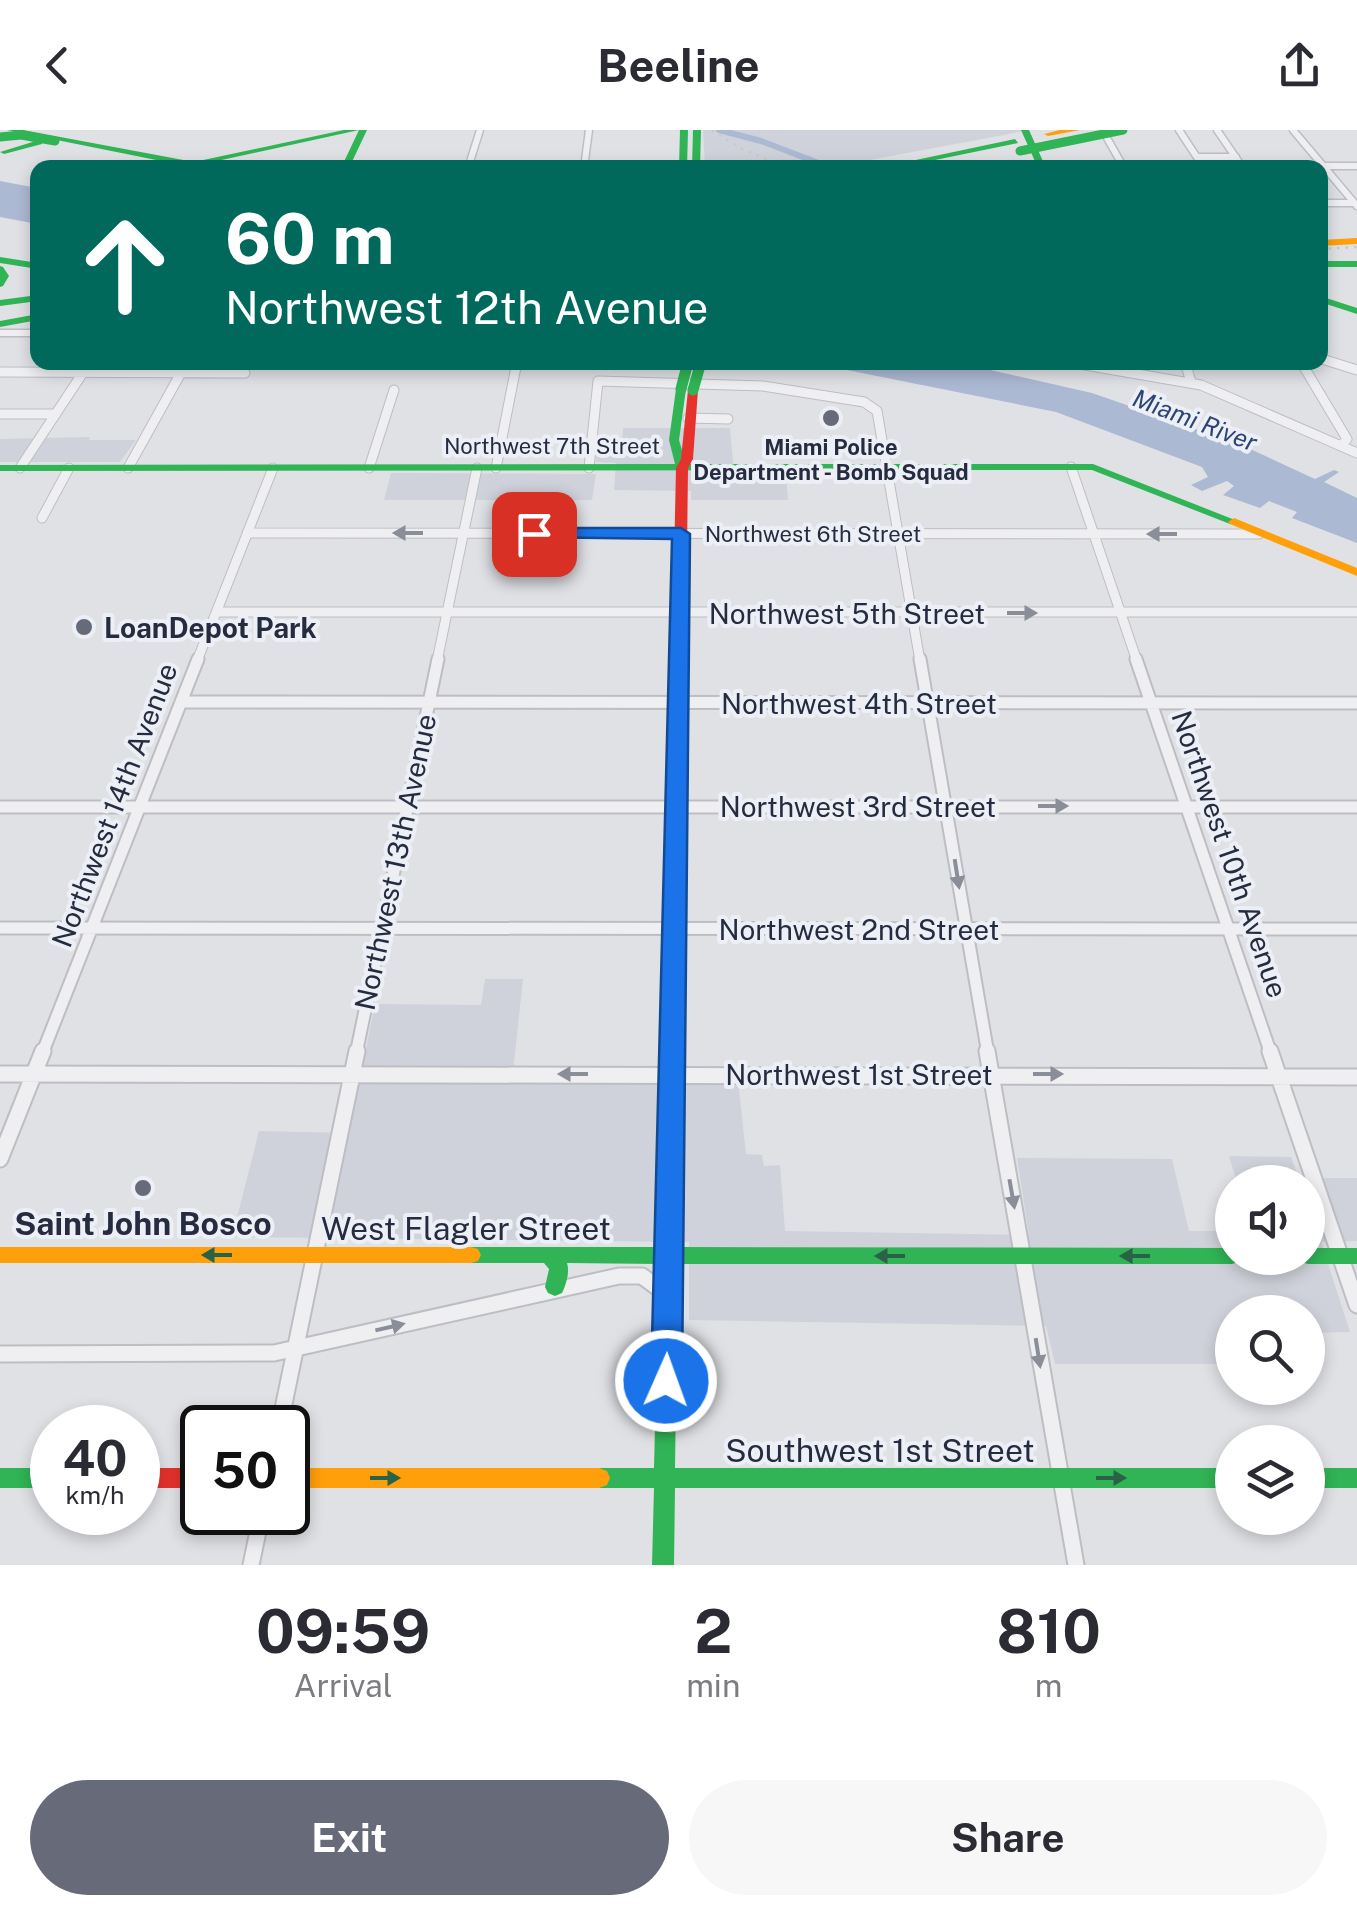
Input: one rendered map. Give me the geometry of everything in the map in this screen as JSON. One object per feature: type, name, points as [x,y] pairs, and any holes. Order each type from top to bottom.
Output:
[{"type":"main road","points":[[205,160],[338,130]]},
{"type":"main road","points":[[208,160],[354,130]]},
{"type":"main road","points":[[349,160],[362,130]]},
{"type":"main road","points":[[683,160],[684,130]]},
{"type":"main road","points":[[696,160],[697,130]]},
{"type":"main road","points":[[939,160],[1066,130]]},
{"type":"main road","points":[[1048,134],[1076,130]]},
{"type":"main road","points":[[1020,141],[1123,130]]},
{"type":"main road","points":[[8,138],[20,135],[156,160]]},
{"type":"main road","points":[[8,138],[148,156]]},
{"type":"main road","points":[[48,141],[164,160]]},
{"type":"main road","points":[[1020,141],[1037,160]]},
{"type":"main road","points":[[1328,243],[1357,242]]},
{"type":"main road","points":[[0,260],[30,265]]},
{"type":"main road","points":[[1328,264],[1357,264]]},
{"type":"main road","points":[[0,269],[4,276],[0,284]]},
{"type":"main road","points":[[0,303],[30,299]]},
{"type":"main road","points":[[1328,301],[1357,300]]},
{"type":"main road","points":[[1328,302],[1357,311]]},
{"type":"main road","points":[[0,312],[30,317]]},
{"type":"main road","points":[[0,324],[30,319]]},
{"type":"main road","points":[[663,1565],[672,929],[682,468],[687,459],[688,370]]},
{"type":"main road","points":[[682,468],[676,459],[675,419],[697,370]]},
{"type":"main road","name":"Northwest 7th Street","points":[[0,468],[1105,469],[1357,572]]},
{"type":"main road","name":"West Flagler Street","points":[[0,1255],[1215,1256]]},
{"type":"main road","points":[[550,1256],[558,1267],[556,1287]]},
{"type":"main road","points":[[0,1478],[30,1478]]},
{"type":"main road","name":"Southwest 1st Street","points":[[310,1478],[1215,1478]]},
{"type":"main road","points":[[1325,1478],[1357,1478]]},
{"type":"street","points":[[471,160],[480,130]]},
{"type":"street","points":[[585,160],[588,130]]},
{"type":"street","points":[[1179,130],[1199,160]]},
{"type":"street","points":[[1217,130],[1238,160]]},
{"type":"street","points":[[1293,130],[1317,160]]},
{"type":"street","points":[[1107,138],[1120,160]]},
{"type":"street","points":[[1197,157],[1236,157]]},
{"type":"street","points":[[1328,166],[1357,166]]},
{"type":"street","points":[[1328,173],[1356,204]]},
{"type":"street","points":[[1328,203],[1356,204]]},
{"type":"street","points":[[0,333],[30,321]]},
{"type":"street","points":[[1328,361],[1357,370]]},
{"type":"street","points":[[0,372],[124,370]]},
{"type":"street","points":[[128,468],[183,370]]},
{"type":"street","points":[[208,370],[245,373]]},
{"type":"street","points":[[496,468],[515,370]]},
{"type":"street","points":[[1120,370],[1191,382],[1357,453]]},
{"type":"street","points":[[1187,370],[1191,382]]},
{"type":"street","points":[[1306,370],[1346,439],[1341,446]]},
{"type":"street","points":[[20,468],[84,372]]},
{"type":"street","points":[[589,468],[598,382],[688,388],[770,387],[870,404],[877,411],[1076,1565]]},
{"type":"street","points":[[370,468],[394,390]]},
{"type":"street","points":[[0,414],[56,414]]},
{"type":"street","points":[[688,418],[728,419]]},
{"type":"street","name":"Northwest 10th Avenue","points":[[1072,467],[1280,1075],[1349,1256],[1357,1305]]},
{"type":"street","points":[[42,518],[69,468]]},
{"type":"street","name":"Northwest 14th Avenue","points":[[0,1160],[273,468]]},
{"type":"street","name":"Northwest 13th Avenue","points":[[284,1405],[477,468]]},
{"type":"street","name":"Northwest 6th Street","points":[[247,533],[1259,534]]},
{"type":"street","name":"Northwest 5th Street","points":[[217,612],[1357,612]]},
{"type":"street","name":"Northwest 4th Street","points":[[181,702],[1357,703]]},
{"type":"street","name":"Northwest 3rd Street","points":[[0,807],[1357,807]]},
{"type":"street","name":"Northwest 2nd Street","points":[[0,928],[1357,929]]},
{"type":"street","name":"Northwest 1st Street","points":[[0,1074],[1357,1077]]},
{"type":"street","points":[[0,1354],[274,1353],[556,1287],[636,1275],[657,1284],[669,1296]]},
{"type":"street","points":[[251,1565],[257,1535]]},
{"type":"shaded area","points":[[703,130],[1030,130],[870,160],[705,160]]},
{"type":"shaded area","points":[[623,428],[730,428],[734,473],[786,474],[788,500],[691,500],[691,491],[614,490],[616,463],[596,462],[597,445],[622,445]]},
{"type":"shaded area","points":[[90,437],[89,440],[136,440],[120,462],[0,462],[0,439]]},
{"type":"shaded area","points":[[391,473],[596,474],[592,500],[384,500]]},
{"type":"shaded area","points":[[485,979],[523,979],[512,1081],[738,1080],[746,1154],[762,1155],[764,1166],[780,1165],[785,1231],[1029,1235],[1017,1158],[1172,1159],[1189,1231],[1215,1231],[1215,1275],[1325,1275],[1325,1254],[1350,1332],[1325,1333],[1325,1295],[1215,1295],[1215,1364],[1055,1364],[1046,1326],[689,1320],[689,1242],[232,1237],[259,1131],[349,1133],[375,1004],[481,1005]]},
{"type":"shaded area","points":[[1229,1156],[1291,1157],[1294,1165],[1232,1165]]},
{"type":"shaded area","points":[[1325,1178],[1357,1178],[1357,1241],[1325,1242]]},
{"type":"water","points":[[0,181],[30,187],[30,223],[0,217]]},
{"type":"water","points":[[847,370],[990,370],[1092,393],[1204,432],[1216,427],[1248,448],[1315,479],[1334,470],[1339,472],[1324,482],[1357,498],[1357,543],[1292,518],[1297,512],[1269,501],[1260,508],[1223,495],[1234,486],[1227,481],[1202,491],[1191,485],[1208,477],[1202,467],[1056,412]]},
{"type":"waterway","points":[[719,130],[811,160]]},
{"type":"railway","points":[[712,130],[769,160]]},
{"type":"railway","points":[[1328,249],[1357,247]]},
{"type":"traffic: fast","points":[[11,130],[169,160]]},
{"type":"traffic: fast","points":[[211,160],[355,130]]},
{"type":"traffic: fast","points":[[349,160],[363,130]]},
{"type":"traffic: fast","points":[[683,160],[684,130]]},
{"type":"traffic: fast","points":[[696,160],[697,130]]},
{"type":"traffic: fast","points":[[1025,130],[1038,160]]},
{"type":"traffic: fast","points":[[1020,151],[1123,130]]},
{"type":"traffic: fast","points":[[0,137],[21,135],[55,141]]},
{"type":"traffic: fast","points":[[921,160],[1015,141]]},
{"type":"traffic: fast","points":[[4,152],[39,142]]},
{"type":"traffic: fast","points":[[0,260],[30,265]]},
{"type":"traffic: fast","points":[[1328,264],[1357,264]]},
{"type":"traffic: fast","points":[[0,269],[4,276],[0,284]]},
{"type":"traffic: fast","points":[[0,303],[30,299]]},
{"type":"traffic: fast","points":[[1328,302],[1357,311]]},
{"type":"traffic: fast","points":[[0,324],[30,318]]},
{"type":"traffic: fast","points":[[681,389],[686,370]]},
{"type":"traffic: fast","points":[[693,390],[699,370]]},
{"type":"traffic: fast","points":[[681,389],[674,440],[682,468]]},
{"type":"traffic: fast","points":[[0,468],[1093,467],[1234,522]]},
{"type":"traffic: fast","points":[[663,1565],[675,886]]},
{"type":"traffic: fast","points":[[471,1255],[1215,1256]]},
{"type":"traffic: fast","points":[[549,1256],[559,1267],[555,1287]]},
{"type":"traffic: fast","points":[[1325,1256],[1357,1256]]},
{"type":"traffic: fast","points":[[0,1478],[30,1478]]},
{"type":"traffic: fast","points":[[599,1478],[1215,1478]]},
{"type":"traffic: fast","points":[[1325,1478],[1357,1478]]},
{"type":"traffic: slow","points":[[1048,134],[1076,130]]},
{"type":"traffic: slow","points":[[1328,243],[1357,241]]},
{"type":"traffic: slow","points":[[1234,522],[1357,572]]},
{"type":"traffic: slow","points":[[0,1255],[471,1255]]},
{"type":"traffic: slow","points":[[310,1478],[599,1478]]},
{"type":"traffic: jam","points":[[675,886],[682,468],[687,459],[693,390]]},
{"type":"traffic: jam","points":[[160,1478],[180,1478]]},
{"type":"place","name":"Miami Police Department - Bomb Squad","points":[[831,418]]},
{"type":"place","name":"LoanDepot Park","points":[[84,627]]},
{"type":"place","name":"Saint John Bosco","points":[[143,1188]]},
{"type":"route","points":[[534,534],[681,534],[666,1381]]},
{"type":"water label","name":"Miami River","points":[[1195,420]]}]
